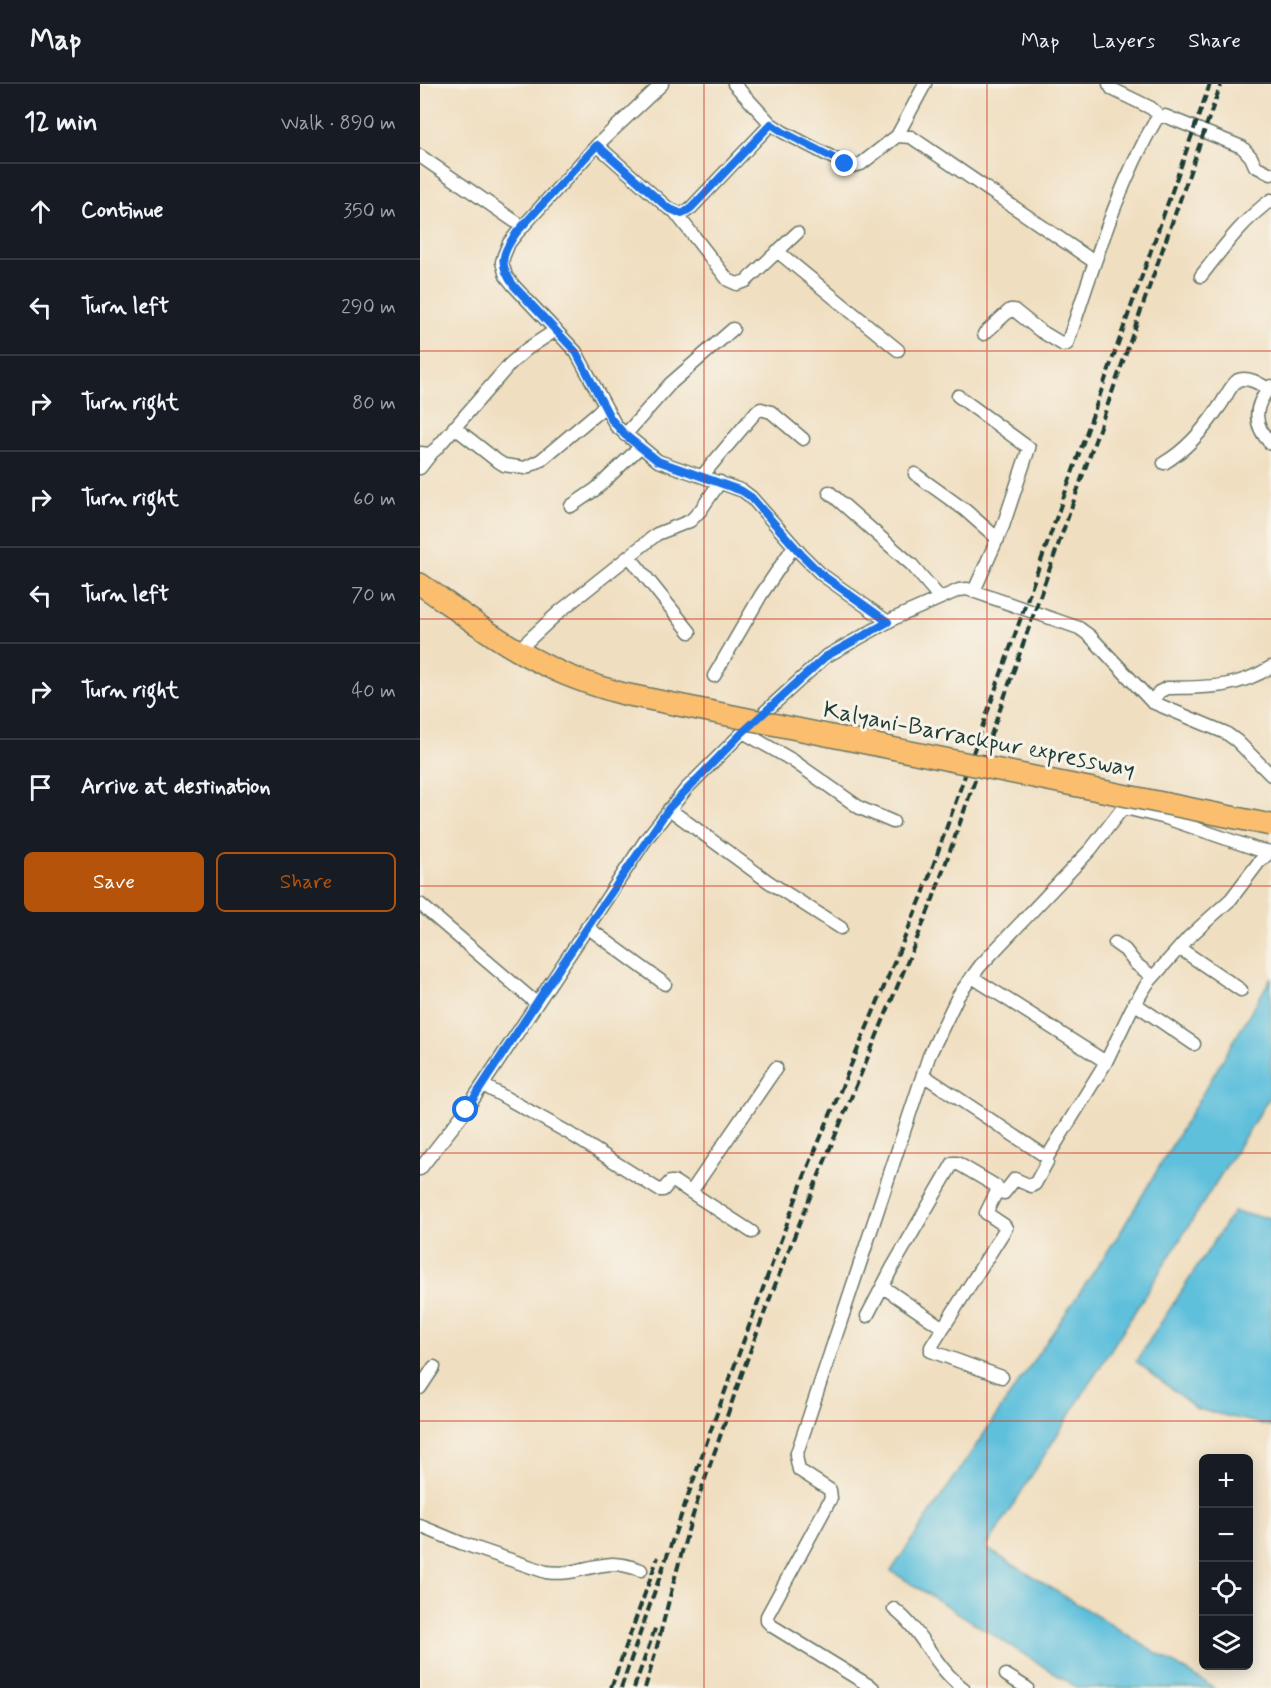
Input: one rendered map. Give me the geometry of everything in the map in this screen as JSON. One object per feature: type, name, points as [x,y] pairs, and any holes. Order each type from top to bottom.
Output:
[{"type":"highway","name":"Kalyani-Barrackpur expressway","points":[[420,584],[540,663],[586,683],[624,694],[1271,825]]},
{"type":"street","points":[[662,84],[597,145],[509,243],[504,255],[504,269],[514,286],[576,352],[611,419],[625,435],[658,461],[742,491],[756,501],[821,574],[888,622]]},
{"type":"street","points":[[734,84],[771,124],[845,164],[853,166],[868,160],[897,136],[911,137],[1093,261]]},
{"type":"street","points":[[1108,84],[1112,89],[1151,108],[1160,116],[1237,145],[1246,151],[1255,166],[1271,174]]},
{"type":"street","points":[[897,136],[919,87]]},
{"type":"street","points":[[984,333],[1010,310],[1014,310],[1039,330],[1065,345],[1093,261],[1129,170],[1146,136],[1160,116]]},
{"type":"street","points":[[675,212],[682,214],[691,208],[771,124]]},
{"type":"street","points":[[597,145],[675,212],[732,283],[746,281],[797,233]]},
{"type":"street","points":[[420,156],[523,227]]},
{"type":"street","points":[[1201,276],[1227,243],[1260,208],[1271,200]]},
{"type":"street","points":[[777,251],[898,350]]},
{"type":"street","points":[[625,435],[670,384],[733,329]]},
{"type":"street","points":[[420,468],[510,364],[527,349],[556,330]]},
{"type":"street","points":[[1164,463],[1176,456],[1193,438],[1219,408],[1235,382],[1240,379],[1247,379],[1270,387],[1259,403],[1257,423],[1263,436],[1271,444]]},
{"type":"street","points":[[958,396],[1029,448],[1013,500],[974,591]]},
{"type":"street","points":[[454,427],[504,465],[525,468],[541,460],[604,407]]},
{"type":"street","points":[[702,476],[741,428],[761,409],[771,412],[803,439]]},
{"type":"street","points":[[571,506],[596,489],[640,447]]},
{"type":"street","points":[[420,453],[430,454],[435,450]]},
{"type":"street","points":[[915,474],[957,504],[998,539]]},
{"type":"street","points":[[518,650],[559,612],[657,534],[690,521],[700,511],[720,482]]},
{"type":"street","points":[[829,492],[912,566],[940,598]]},
{"type":"street","points":[[714,676],[761,595],[794,546]]},
{"type":"street","points":[[629,556],[690,632]]},
{"type":"street","points":[[420,1169],[433,1155],[483,1085],[669,808],[743,732],[825,657],[888,622],[959,590],[974,591],[1079,628],[1090,636],[1152,702],[1226,733],[1271,774]]},
{"type":"street","points":[[1152,702],[1159,692],[1167,688],[1229,686],[1271,667]]},
{"type":"street","points":[[743,732],[792,760],[860,808],[893,822]]},
{"type":"street","points":[[669,808],[769,882],[841,928]]},
{"type":"street","points":[[873,1688],[772,1626],[767,1616],[831,1498],[830,1490],[799,1470],[795,1456],[929,1056],[958,996],[972,977],[1091,849],[1122,809],[1166,818],[1270,852]]},
{"type":"street","points":[[867,1317],[953,1163],[957,1163],[996,1186],[998,1191],[1003,1193],[1015,1179],[1031,1186],[1035,1184],[1047,1162],[1047,1157],[1106,1062],[1134,1003],[1179,948],[1231,899],[1259,862],[1270,852]]},
{"type":"street","points":[[420,903],[536,1003]]},
{"type":"street","points":[[587,927],[665,984]]},
{"type":"street","points":[[1115,943],[1153,977]]},
{"type":"street","points":[[1179,948],[1241,990]]},
{"type":"street","points":[[972,977],[1106,1062]]},
{"type":"street","points":[[1134,1003],[1194,1044]]},
{"type":"street","points":[[691,1192],[776,1068]]},
{"type":"street","points":[[923,1075],[1047,1157]]},
{"type":"street","points":[[483,1085],[559,1127],[659,1190],[663,1190],[672,1181],[752,1232]]},
{"type":"street","points":[[998,1191],[986,1212],[1006,1228],[931,1347],[932,1351],[1002,1377]]},
{"type":"street","points":[[882,1287],[943,1328]]},
{"type":"street","points":[[420,1388],[434,1367]]},
{"type":"street","points":[[420,1526],[461,1543],[546,1572],[573,1573],[614,1564],[641,1570]]},
{"type":"street","points":[[894,1609],[910,1623],[949,1677],[963,1688]]},
{"type":"street","points":[[1006,1675],[1027,1688]]},
{"type":"water","points":[[1271,978],[1271,1095],[986,1548],[1214,1688],[1078,1688],[891,1571],[1120,1233]]},
{"type":"water","points":[[1233,1212],[1271,1218],[1271,1426],[1197,1409],[1136,1361]]},
{"type":"railway","points":[[621,1688],[713,1424],[804,1177],[923,894],[1210,84]]},
{"type":"railway","points":[[645,1688],[691,1521],[746,1363],[797,1230],[933,899],[1221,84]]},
{"type":"railway","points":[[611,1688],[658,1557]]},
{"type":"railway","points":[[634,1688],[656,1626]]},
{"type":"route","points":[[466,1110],[669,808],[743,732],[825,657],[888,622],[821,574],[751,497],[720,482],[658,461],[625,435],[611,419],[576,352],[506,276],[502,262],[504,255],[517,232],[597,145],[668,208],[682,214],[691,208],[771,124],[845,164]]}]
